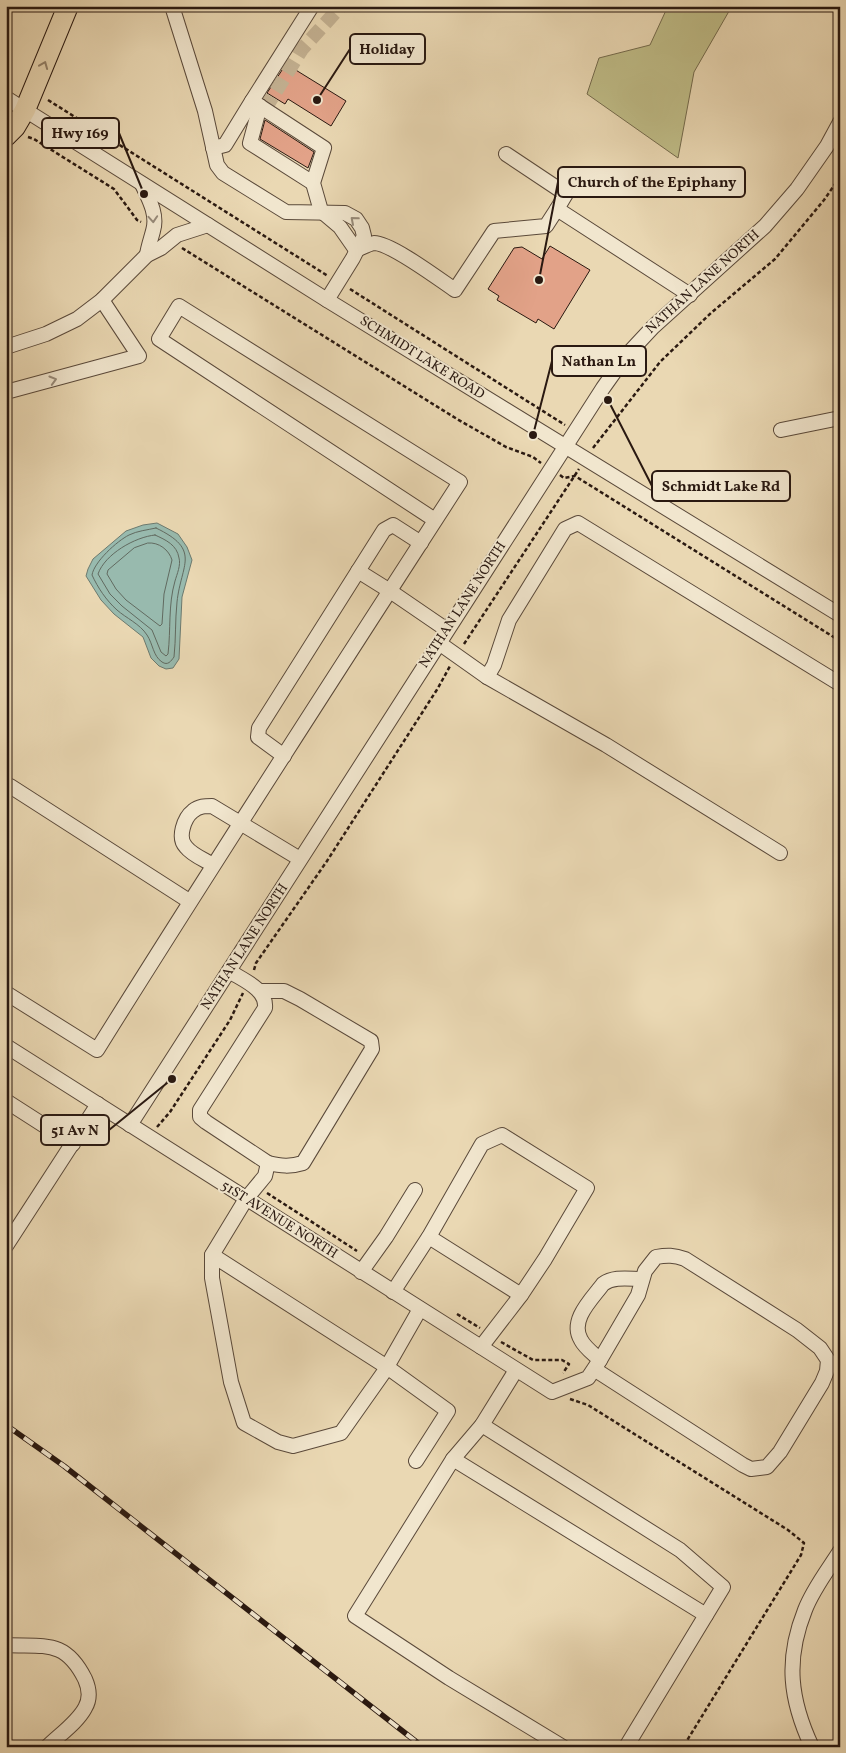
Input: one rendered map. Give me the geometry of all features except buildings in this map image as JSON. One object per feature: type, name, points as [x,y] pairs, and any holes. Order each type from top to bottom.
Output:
[{"type":"highway","points":[[6,136],[25,110],[68,6]]},
{"type":"street","points":[[172,6],[201,100],[217,165],[223,173],[286,212],[345,212],[356,219],[362,228],[364,236],[327,300]]},
{"type":"street","points":[[213,148],[225,144],[256,104],[296,46],[312,6]]},
{"type":"street","name":"SCHMIDT LAKE ROAD","points":[[6,98],[327,300],[840,616]]},
{"type":"street","points":[[256,104],[324,148],[313,183],[321,211]]},
{"type":"street","points":[[256,104],[250,143],[313,183]]},
{"type":"street","name":"NATHAN LANE NORTH","points":[[130,1125],[550,469],[624,357],[653,327],[765,226],[797,189],[827,146],[840,122]]},
{"type":"street","points":[[356,250],[374,243],[384,246],[396,251],[456,290],[494,231],[546,226],[566,194],[506,154]]},
{"type":"street","points":[[141,184],[149,199],[154,216],[154,230],[149,242],[147,255]]},
{"type":"street","points":[[557,209],[690,294]]},
{"type":"street","points":[[6,346],[46,334],[76,319],[102,300],[147,255],[161,248],[177,235],[208,225]]},
{"type":"street","points":[[6,392],[139,356],[102,300]]},
{"type":"street","points":[[6,994],[97,1050],[213,865],[460,482],[179,306],[159,339],[435,520]]},
{"type":"street","points":[[780,430],[840,418]]},
{"type":"street","points":[[487,676],[494,665],[508,620],[565,529],[578,523],[840,684]]},
{"type":"street","points":[[284,756],[258,737],[259,728],[384,530],[393,526],[420,543]]},
{"type":"street","points":[[358,571],[447,630]]},
{"type":"street","points":[[439,643],[487,676],[606,745],[780,853]]},
{"type":"street","points":[[6,786],[10,786],[190,901]]},
{"type":"street","points":[[213,865],[186,848],[182,840],[182,830],[192,812],[202,806],[212,806],[300,860]]},
{"type":"street","points":[[229,971],[254,987],[266,1001],[265,1008],[200,1110],[200,1117],[268,1163],[293,1166],[303,1163],[372,1050],[371,1041],[284,991],[254,987]]},
{"type":"street","name":"51ST AVENUE NORTH","points":[[6,1046],[552,1392]]},
{"type":"street","points":[[6,1101],[73,1144]]},
{"type":"street","points":[[6,1246],[98,1104]]},
{"type":"street","points":[[394,1292],[429,1237],[482,1144],[502,1136],[587,1188],[545,1259],[521,1295],[481,1347]]},
{"type":"street","points":[[268,1163],[265,1176],[246,1198],[212,1255],[212,1278],[231,1382],[244,1423],[278,1442],[293,1446],[341,1433],[386,1367],[420,1309]]},
{"type":"street","points":[[361,1272],[386,1237],[415,1190]]},
{"type":"street","points":[[429,1237],[521,1295]]},
{"type":"street","points":[[212,1255],[386,1367],[448,1411],[416,1462]]},
{"type":"street","points":[[552,1392],[588,1378],[597,1364],[638,1295],[645,1271],[656,1257],[676,1255],[797,1330],[820,1348],[828,1360],[827,1371],[822,1383],[780,1452],[767,1467],[751,1469],[597,1364],[578,1336],[581,1314],[608,1280],[623,1278],[642,1279]]},
{"type":"street","points":[[516,1370],[482,1425],[453,1459],[355,1616],[449,1678],[562,1747]]},
{"type":"street","points":[[482,1425],[680,1550],[724,1587],[626,1747]]},
{"type":"street","points":[[453,1459],[706,1615]]},
{"type":"street","points":[[812,1747],[801,1724],[793,1694],[792,1667],[796,1640],[805,1610],[840,1551]]},
{"type":"street","points":[[6,1645],[54,1647],[64,1651],[77,1664],[89,1688],[85,1708],[47,1747]]},
{"type":"path","points":[[48,100],[575,431]]},
{"type":"path","points":[[26,137],[34,138],[114,189],[137,220],[154,230]]},
{"type":"path","points":[[148,1137],[170,1112],[230,1020],[254,987],[256,963],[332,853],[438,688],[448,668],[585,458],[660,362],[711,313],[775,259],[824,200],[840,177]]},
{"type":"path","points":[[170,239],[197,258],[457,419],[506,447],[533,457],[564,478],[575,476],[840,641]]},
{"type":"path","points":[[552,1392],[588,1405],[788,1530],[804,1543],[797,1562],[683,1747]]},
{"type":"shaded area","points":[[668,6],[732,6],[694,72],[678,158],[587,94],[599,58],[650,45]]},
{"type":"water","points":[[157,523],[178,534],[187,547],[192,560],[182,597],[179,659],[173,668],[166,669],[159,666],[151,658],[143,637],[114,614],[101,600],[86,576],[93,559],[126,531],[143,525]]},
{"type":"tunnel","points":[[265,109],[302,49],[341,6]]},
{"type":"railway","points":[[6,1425],[64,1466],[423,1747]]},
{"type":"place","name":"Holiday","points":[[317,100]]},
{"type":"place","name":"Hwy 169","points":[[144,194]]},
{"type":"place","name":"Church of the Epiphany","points":[[539,280]]},
{"type":"place","name":"Schmidt Lake Rd","points":[[608,400]]},
{"type":"place","name":"Nathan Ln","points":[[533,435]]},
{"type":"place","name":"51 Av N","points":[[172,1079]]}]
